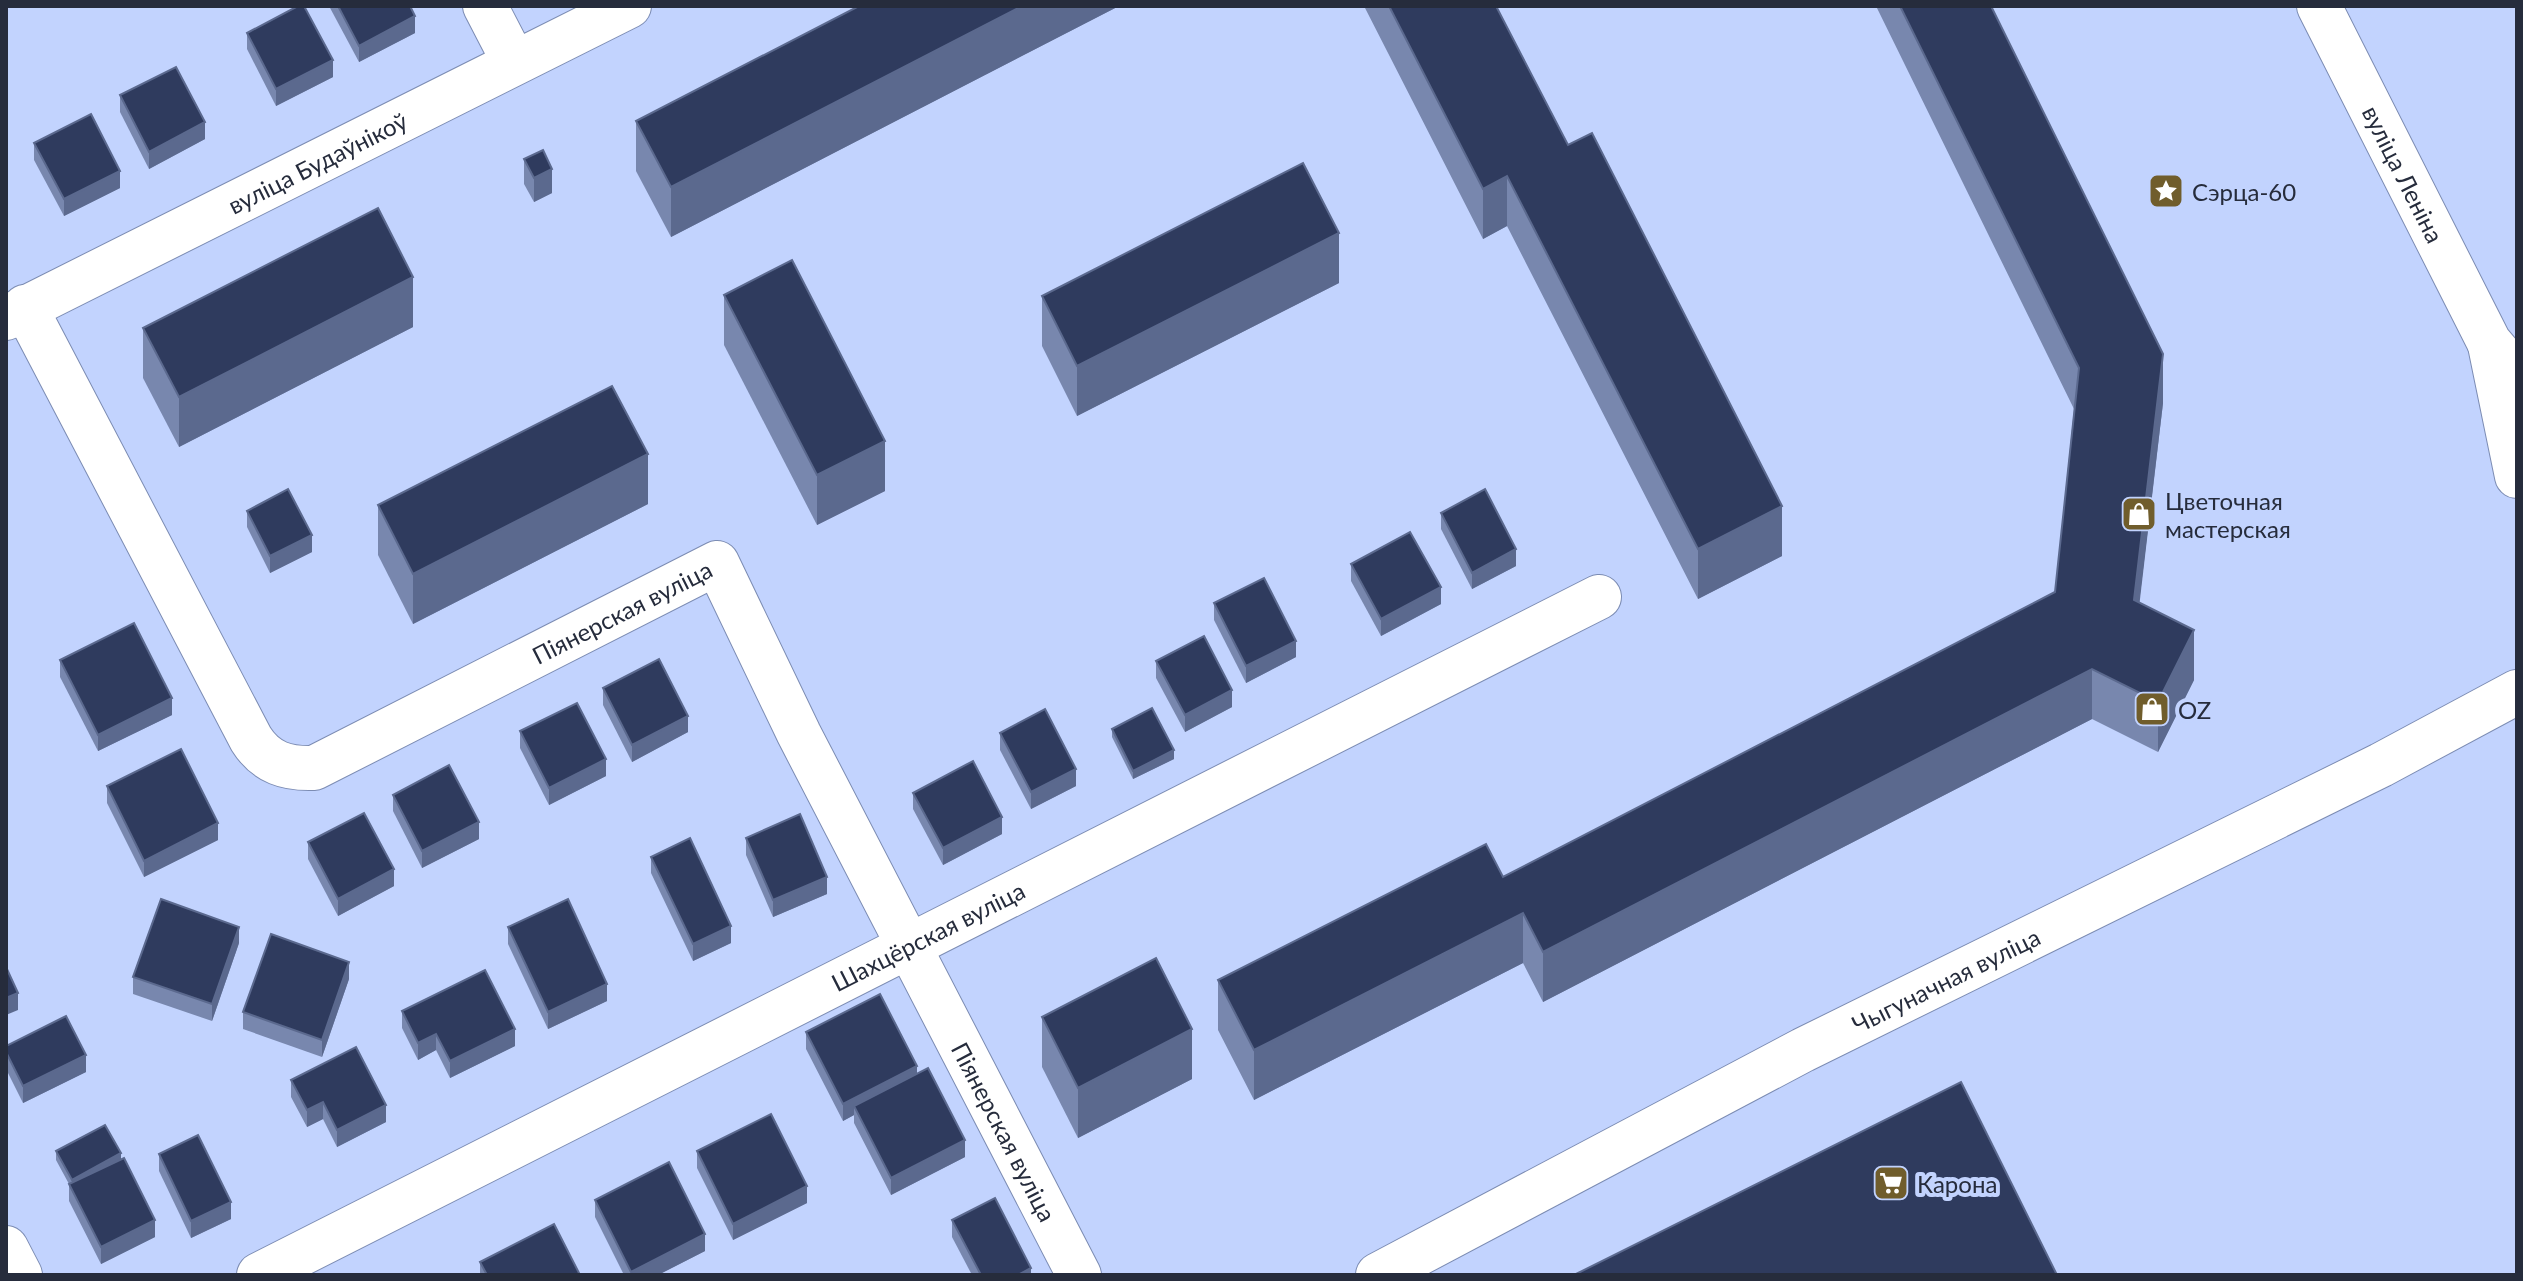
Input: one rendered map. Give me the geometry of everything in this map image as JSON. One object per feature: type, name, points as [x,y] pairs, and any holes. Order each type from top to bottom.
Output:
[{"type":"street","points":[[485,6],[514,62]]},
{"type":"street","name":"вуліца Будаўнікоў","points":[[16,312],[629,6]]},
{"type":"street","name":"вуліца Леніна","points":[[2319,6],[2489,342],[2517,375]]},
{"type":"street","name":"Піянерская вуліца","points":[[16,312],[259,752],[293,768],[314,768],[717,563],[907,943],[1079,1275]]},
{"type":"street","name":"вуліца Леніна","points":[[2489,342],[2517,476]]},
{"type":"street","name":"Шахцёрская вуліца","points":[[259,1275],[907,943],[1062,869],[1599,597]]},
{"type":"street","name":"Чыгуначная вуліца","points":[[1378,1275],[1803,1050],[2381,765],[2517,692]]},
{"type":"street","points":[[6,1248],[20,1275]]},
{"type":"building","points":[[298,6],[304,6],[333,60],[276,89],[247,33]]},
{"type":"building","points":[[338,6],[410,6],[415,16],[359,46]]},
{"type":"building","points":[[859,6],[1022,6],[671,187],[636,121]]},
{"type":"building","points":[[1389,6],[1496,6],[1568,145],[1592,133],[1782,506],[1698,549],[1507,176],[1483,189]]},
{"type":"building","points":[[1900,6],[1991,6],[2163,354],[2134,600],[2194,630],[2158,702],[2092,669],[1543,952],[1523,913],[1254,1050],[1218,980],[1486,844],[1503,877],[2055,592],[2079,368]]},
{"type":"building","points":[[176,67],[205,122],[149,152],[120,95]]},
{"type":"building","points":[[91,114],[120,171],[64,199],[34,143]]},
{"type":"building","points":[[543,150],[552,169],[534,178],[524,159]]},
{"type":"building","points":[[1303,163],[1339,233],[1077,366],[1042,296]]},
{"type":"building","points":[[378,208],[413,277],[179,397],[143,328]]},
{"type":"building","points":[[792,260],[885,441],[817,475],[724,295]]},
{"type":"building","points":[[612,386],[648,454],[413,574],[378,505]]},
{"type":"building","points":[[288,489],[312,535],[270,556],[247,511]]},
{"type":"building","points":[[1485,489],[1516,549],[1472,573],[1441,513]]},
{"type":"building","points":[[1410,532],[1441,587],[1381,619],[1351,564]]},
{"type":"building","points":[[1264,578],[1296,641],[1246,666],[1214,603]]},
{"type":"building","points":[[134,623],[172,698],[98,735],[60,660]]},
{"type":"building","points":[[1204,636],[1232,690],[1185,715],[1156,661]]},
{"type":"building","points":[[659,659],[688,716],[632,745],[603,688]]},
{"type":"building","points":[[577,703],[606,759],[549,788],[520,731]]},
{"type":"building","points":[[1152,708],[1174,750],[1133,771],[1112,729]]},
{"type":"building","points":[[1045,709],[1076,769],[1031,792],[1000,733]]},
{"type":"building","points":[[181,749],[218,823],[144,861],[107,786]]},
{"type":"building","points":[[973,761],[1002,817],[943,848],[913,793]]},
{"type":"building","points":[[449,765],[479,822],[422,851],[393,795]]},
{"type":"building","points":[[364,813],[394,869],[338,899],[308,842]]},
{"type":"building","points":[[800,814],[827,877],[773,900],[746,838]]},
{"type":"building","points":[[690,838],[731,926],[693,944],[651,857]]},
{"type":"building","points":[[161,899],[239,927],[212,1004],[133,977]]},
{"type":"building","points":[[568,899],[607,984],[548,1012],[508,927]]},
{"type":"building","points":[[271,934],[349,962],[322,1040],[243,1012]]},
{"type":"building","points":[[1156,958],[1192,1029],[1078,1088],[1042,1017]]},
{"type":"building","points":[[6,967],[18,993],[6,998]]},
{"type":"building","points":[[485,970],[515,1029],[450,1061],[436,1034],[418,1043],[402,1011]]},
{"type":"building","points":[[880,994],[917,1066],[843,1104],[806,1032]]},
{"type":"building","points":[[66,1016],[86,1055],[23,1086],[6,1046]]},
{"type":"building","points":[[356,1047],[386,1105],[337,1130],[323,1102],[307,1110],[291,1080]]},
{"type":"building","points":[[928,1068],[965,1140],[891,1178],[854,1106]]},
{"type":"building","name":"Карона","points":[[1961,1082],[2057,1275],[1574,1275]]},
{"type":"building","points":[[771,1114],[807,1186],[733,1224],[697,1151]]},
{"type":"building","points":[[105,1125],[121,1153],[72,1180],[56,1151]]},
{"type":"building","points":[[198,1135],[231,1202],[191,1221],[159,1154]]},
{"type":"building","points":[[124,1158],[155,1220],[101,1247],[69,1184]]},
{"type":"building","points":[[669,1162],[705,1234],[631,1272],[595,1200]]},
{"type":"building","points":[[995,1198],[1031,1268],[1018,1275],[981,1275],[952,1220]]},
{"type":"building","points":[[554,1224],[580,1275],[487,1275],[480,1262]]},
{"type":"place","name":"Сэрца-60","points":[[2166,191]]},
{"type":"place","name":"Цветочная мастерская","points":[[2139,514]]},
{"type":"place","name":"OZ","points":[[2152,709]]},
{"type":"place","name":"Карона","points":[[1891,1183]]}]
